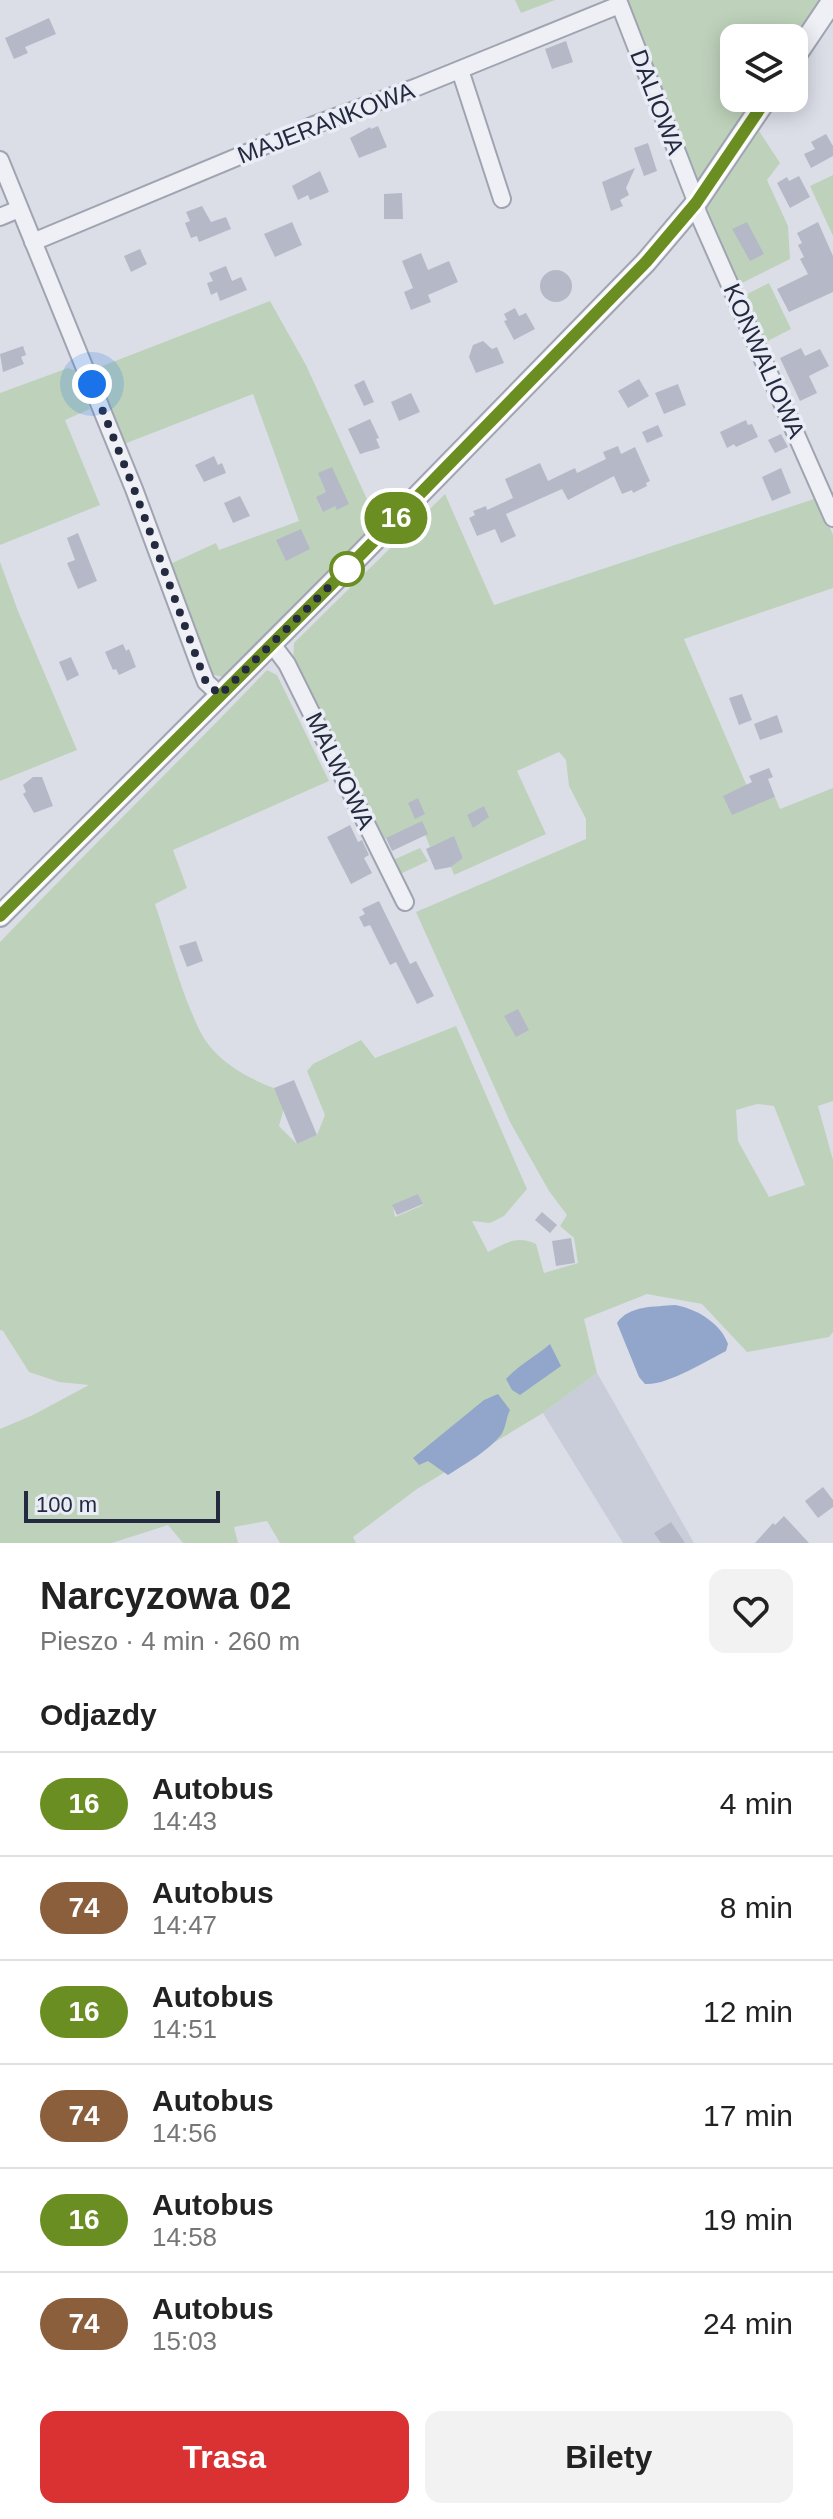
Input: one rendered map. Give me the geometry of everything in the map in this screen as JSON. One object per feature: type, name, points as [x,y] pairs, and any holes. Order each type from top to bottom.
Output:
[{"type":"street","points":[[808,37],[833,0]]},
{"type":"street","name":"MAJERANKOWA","points":[[33,242],[314,125],[460,70],[618,2]]},
{"type":"street","name":"DALIOWA","points":[[618,2],[696,203]]},
{"type":"street","points":[[460,70],[502,199]]},
{"type":"street","points":[[0,916],[602,308],[696,203],[758,112]]},
{"type":"street","points":[[0,160],[134,489],[206,682],[220,695]]},
{"type":"street","name":"KONWALIOWA","points":[[696,203],[833,518]]},
{"type":"street","points":[[0,217],[19,209]]},
{"type":"street","name":"MALWOWA","points":[[272,644],[287,664],[405,902]]},
{"type":"shaded area","points":[[597,1373],[694,1543],[623,1543],[543,1413]]},
{"type":"green space","points":[[515,0],[555,0],[521,13]]},
{"type":"green space","points":[[625,0],[822,0],[806,24],[720,24],[720,112],[747,112],[694,191]]},
{"type":"green space","points":[[759,131],[780,163],[767,180],[788,226],[790,259],[736,286],[706,221],[707,208]]},
{"type":"green space","points":[[833,175],[833,236],[810,186]]},
{"type":"green space","points":[[769,283],[791,329],[762,344],[741,297]]},
{"type":"green space","points":[[270,301],[306,365],[375,517],[374,525],[224,677],[209,674],[168,565],[216,543],[219,550],[299,521],[253,394],[124,444],[92,370]]},
{"type":"green space","points":[[68,368],[76,371],[90,409],[65,420],[100,505],[0,545],[0,393]]},
{"type":"green space","points":[[445,494],[494,605],[817,498],[833,535],[833,588],[684,639],[755,805],[775,797],[780,809],[833,788],[833,1101],[818,1106],[833,1160],[833,1332],[829,1337],[747,1352],[702,1304],[647,1294],[584,1319],[597,1373],[543,1413],[417,1489],[353,1537],[356,1543],[280,1543],[267,1521],[234,1527],[238,1543],[183,1543],[168,1525],[112,1543],[0,1543],[0,1429],[89,1385],[59,1382],[29,1372],[0,1330],[0,942],[267,670],[277,675],[329,781],[173,850],[187,888],[155,904],[182,987],[201,1033],[215,1052],[233,1067],[274,1088],[284,1108],[279,1126],[297,1144],[317,1135],[325,1115],[307,1071],[313,1064],[361,1040],[375,1058],[456,1026],[527,1189],[504,1216],[490,1223],[472,1221],[488,1252],[506,1243],[523,1240],[536,1244],[544,1273],[578,1263],[574,1238],[560,1226],[567,1215],[549,1191],[510,1122],[416,912],[586,839],[586,819],[569,786],[566,760],[559,752],[517,771],[546,834],[454,875],[451,867],[463,858],[454,837],[430,847],[424,832],[417,825],[382,840],[293,661],[294,643]],"holes":[[[757,1104],[774,1106],[805,1185],[769,1197],[738,1141],[736,1110]],[[418,1195],[423,1205],[395,1217],[393,1206]]]},
{"type":"green space","points":[[0,562],[77,750],[0,781]]},
{"type":"green space","points":[[420,848],[428,861],[398,875],[391,861]]},
{"type":"water","points":[[675,1305],[699,1313],[720,1329],[728,1344],[726,1351],[675,1377],[645,1384],[639,1377],[617,1323],[635,1310]]},
{"type":"water","points":[[550,1344],[561,1366],[520,1395],[512,1390],[506,1379]]},
{"type":"water","points":[[498,1394],[510,1410],[501,1435],[483,1452],[448,1475],[428,1461],[419,1465],[413,1458],[484,1400]]},
{"type":"building","points":[[49,18],[56,34],[25,47],[28,53],[14,59],[5,38]]},
{"type":"building","points":[[566,41],[573,62],[552,69],[545,49]]},
{"type":"building","points":[[378,126],[387,147],[359,158],[350,138]]},
{"type":"building","points":[[826,134],[833,146],[833,156],[811,168],[804,154],[815,149],[811,142]]},
{"type":"building","points":[[648,143],[657,171],[644,176],[634,148]]},
{"type":"building","points":[[635,168],[626,188],[629,195],[620,200],[623,206],[611,211],[602,182]]},
{"type":"building","points":[[320,171],[329,192],[310,200],[308,195],[298,200],[292,186]]},
{"type":"building","points":[[799,176],[810,197],[790,208],[777,183],[787,177],[789,181]]},
{"type":"building","points":[[402,193],[403,219],[384,219],[384,194]]},
{"type":"building","points":[[202,206],[211,222],[226,217],[231,229],[199,242],[197,236],[191,238],[185,223],[190,221],[186,212]]},
{"type":"building","points":[[292,222],[302,245],[275,257],[264,234]]},
{"type":"building","points":[[747,222],[764,254],[750,261],[732,229]]},
{"type":"building","points":[[818,222],[833,256],[833,292],[789,312],[777,289],[808,274],[800,259],[804,257],[797,233]]},
{"type":"building","points":[[140,249],[147,264],[131,272],[124,256]]},
{"type":"building","points":[[421,253],[428,270],[449,261],[458,282],[428,295],[431,302],[411,310],[404,292],[413,288],[402,261]]},
{"type":"building","points":[[226,266],[232,281],[241,277],[247,290],[220,301],[217,292],[211,295],[207,283],[213,281],[209,273]]},
{"type":"building","points":[[556,270],[567,275],[572,286],[567,297],[556,302],[545,297],[540,286],[545,275]]},
{"type":"building","points":[[515,308],[519,316],[526,313],[535,329],[514,340],[504,321],[507,320],[504,314]]},
{"type":"building","points":[[483,341],[492,349],[497,347],[504,363],[476,373],[469,357],[473,345]]},
{"type":"building","points":[[23,346],[26,355],[21,357],[24,364],[3,372],[0,354]]},
{"type":"building","points":[[801,348],[805,356],[820,349],[829,366],[809,376],[817,393],[800,401],[780,358]]},
{"type":"building","points":[[639,379],[649,396],[628,408],[618,391]]},
{"type":"building","points":[[364,380],[374,402],[364,406],[354,385]]},
{"type":"building","points":[[678,384],[686,405],[664,414],[655,393]]},
{"type":"building","points":[[411,393],[420,412],[399,421],[391,402]]},
{"type":"building","points":[[370,419],[380,448],[360,454],[348,429]]},
{"type":"building","points":[[746,420],[748,425],[752,424],[758,437],[727,448],[720,432]]},
{"type":"building","points":[[658,425],[663,436],[647,443],[642,432]]},
{"type":"building","points":[[781,434],[788,447],[775,453],[768,440]]},
{"type":"building","points":[[618,446],[621,454],[635,447],[650,481],[646,483],[647,486],[633,493],[632,490],[622,494],[614,476],[568,500],[562,489],[506,514],[516,536],[501,543],[495,529],[477,536],[469,518],[475,515],[473,511],[486,506],[487,510],[513,498],[505,479],[540,463],[548,481],[575,468],[577,473],[606,459],[603,452]]},
{"type":"building","points":[[214,456],[218,465],[222,463],[226,473],[204,482],[195,465]]},
{"type":"building","points":[[332,467],[349,504],[323,512],[316,497],[326,492],[318,473]]},
{"type":"building","points":[[781,468],[791,493],[772,501],[762,477]]},
{"type":"building","points":[[240,496],[250,516],[233,523],[224,503]]},
{"type":"building","points":[[301,529],[310,549],[286,561],[276,540]]},
{"type":"building","points":[[78,533],[97,581],[78,589],[67,563],[75,560],[67,538]]},
{"type":"building","points":[[123,644],[126,651],[129,649],[136,667],[119,675],[116,669],[113,670],[105,652]]},
{"type":"building","points":[[71,657],[79,675],[67,681],[59,662]]},
{"type":"building","points":[[742,694],[752,720],[739,725],[729,698]]},
{"type":"building","points":[[777,715],[783,732],[760,740],[754,724]]},
{"type":"building","points":[[769,768],[773,777],[768,779],[775,797],[732,815],[723,796],[752,782],[749,776]]},
{"type":"building","points":[[33,777],[42,777],[53,806],[34,813],[23,794],[26,792],[23,785]]},
{"type":"building","points":[[418,798],[425,814],[415,819],[408,803]]},
{"type":"building","points":[[484,806],[489,817],[473,828],[467,815]]},
{"type":"building","points":[[422,821],[428,834],[392,851],[386,838]]},
{"type":"building","points":[[350,825],[369,855],[364,858],[372,873],[351,884],[327,837]]},
{"type":"building","points":[[454,836],[463,858],[451,867],[435,870],[426,849]]},
{"type":"building","points":[[379,901],[410,964],[416,961],[434,996],[417,1004],[396,962],[390,965],[370,925],[364,927],[359,917],[365,914],[362,909]]},
{"type":"building","points":[[196,941],[203,961],[187,967],[179,946]]},
{"type":"building","points":[[518,1009],[529,1030],[516,1037],[504,1016]]},
{"type":"building","points":[[294,1080],[317,1135],[297,1144],[274,1088]]},
{"type":"building","points":[[418,1194],[423,1204],[397,1215],[392,1205]]},
{"type":"building","points":[[542,1212],[557,1225],[550,1233],[535,1220]]},
{"type":"building","points":[[571,1238],[575,1263],[556,1266],[552,1241]]},
{"type":"building","points":[[823,1487],[833,1500],[833,1507],[818,1518],[805,1501]]},
{"type":"building","points":[[784,1516],[809,1543],[755,1543],[773,1523],[775,1525]]},
{"type":"building","points":[[671,1522],[685,1543],[661,1543],[654,1533]]},
{"type":"bus line","name":"16","points":[[0,916],[338,578],[646,262],[696,203],[758,112]]},
{"type":"route","points":[[92,384],[206,682],[220,695],[347,569]]}]
